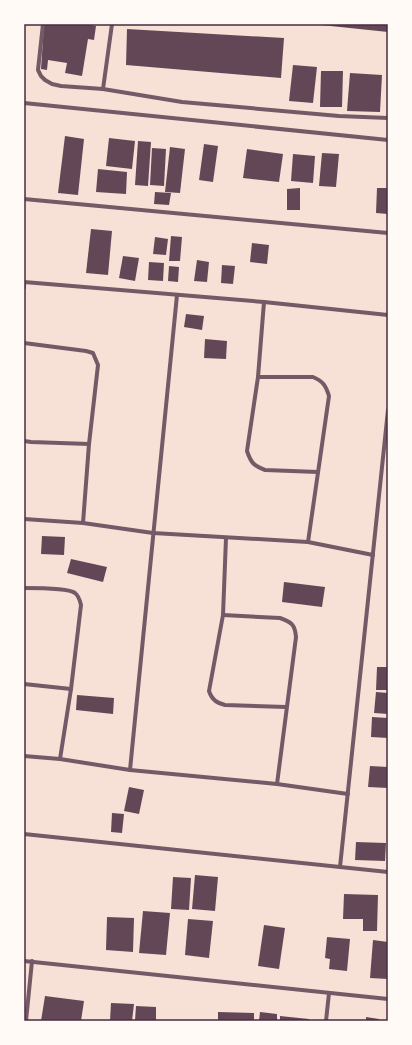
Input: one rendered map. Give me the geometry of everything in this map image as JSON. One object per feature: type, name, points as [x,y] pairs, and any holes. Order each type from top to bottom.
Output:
[{"type":"street","points":[[43,24],[38,70],[41,76],[52,84],[103,89],[182,102],[340,116],[388,118]]},
{"type":"street","points":[[103,89],[112,24]]},
{"type":"street","points":[[24,103],[388,140]]},
{"type":"street","points":[[24,199],[388,233]]},
{"type":"street","points":[[24,288],[24,282],[388,314]]},
{"type":"street","points":[[130,770],[177,295]]},
{"type":"street","points":[[264,302],[258,377],[247,451],[251,461],[258,467],[265,470],[318,472]]},
{"type":"street","points":[[24,343],[86,351],[92,353],[98,364],[89,444],[83,523]]},
{"type":"street","points":[[258,377],[313,377],[321,380],[326,387],[329,396],[308,542]]},
{"type":"street","points":[[340,867],[388,410]]},
{"type":"street","points":[[24,440],[31,442],[89,444]]},
{"type":"street","points":[[24,519],[83,523],[153,533],[308,542],[373,554]]},
{"type":"street","points":[[226,538],[223,615],[209,691],[211,698],[218,703],[225,705],[286,707]]},
{"type":"street","points":[[24,588],[68,590],[75,593],[79,597],[81,605],[71,690],[60,759]]},
{"type":"street","points":[[223,615],[280,618],[288,621],[295,628],[296,637],[277,784]]},
{"type":"street","points":[[24,684],[71,690]]},
{"type":"street","points":[[24,756],[60,759],[130,770],[277,784],[348,794]]},
{"type":"street","points":[[24,834],[388,872]]},
{"type":"street","points":[[24,960],[388,999]]},
{"type":"street","points":[[26,1021],[32,961]]},
{"type":"street","points":[[326,1021],[329,993]]},
{"type":"building","points":[[44,24],[87,24],[96,26],[94,40],[88,39],[82,76],[65,73],[67,63],[48,60],[47,70],[41,69]]},
{"type":"building","points":[[388,24],[388,32],[321,25]]},
{"type":"building","points":[[127,29],[284,38],[281,78],[126,65]]},
{"type":"building","points":[[293,65],[317,67],[313,103],[289,101]]},
{"type":"building","points":[[321,71],[343,71],[342,107],[320,107]]},
{"type":"building","points":[[350,73],[382,75],[380,112],[347,111]]},
{"type":"building","points":[[65,136],[84,139],[78,195],[58,193]]},
{"type":"building","points":[[109,138],[135,141],[132,169],[106,166]]},
{"type":"building","points":[[138,141],[151,142],[148,186],[135,185]]},
{"type":"building","points":[[204,144],[218,146],[213,182],[199,180]]},
{"type":"building","points":[[170,147],[185,149],[180,193],[165,192]]},
{"type":"building","points":[[152,148],[166,149],[164,186],[150,185]]},
{"type":"building","points":[[247,149],[283,154],[279,182],[243,178]]},
{"type":"building","points":[[322,153],[339,154],[336,187],[319,186]]},
{"type":"building","points":[[293,154],[315,156],[313,183],[291,181]]},
{"type":"building","points":[[98,169],[127,172],[126,194],[96,192]]},
{"type":"building","points":[[300,188],[300,210],[287,210],[287,189]]},
{"type":"building","points":[[377,188],[388,188],[388,214],[376,213]]},
{"type":"building","points":[[155,192],[171,193],[169,205],[154,204]]},
{"type":"building","points":[[91,229],[112,231],[108,275],[86,273]]},
{"type":"building","points":[[171,236],[182,237],[180,261],[169,261]]},
{"type":"building","points":[[155,237],[168,239],[166,255],[153,254]]},
{"type":"building","points":[[252,243],[269,245],[267,264],[250,262]]},
{"type":"building","points":[[123,256],[139,258],[135,281],[119,278]]},
{"type":"building","points":[[197,260],[209,262],[207,282],[194,281]]},
{"type":"building","points":[[149,262],[164,263],[163,281],[148,280]]},
{"type":"building","points":[[222,265],[235,266],[233,284],[221,283]]},
{"type":"building","points":[[169,266],[179,267],[178,282],[168,281]]},
{"type":"building","points":[[186,314],[204,316],[202,330],[184,327]]},
{"type":"building","points":[[205,339],[227,341],[226,359],[204,358]]},
{"type":"building","points":[[42,536],[65,537],[64,555],[41,554]]},
{"type":"building","points":[[71,559],[107,567],[103,582],[67,573]]},
{"type":"building","points":[[284,582],[325,587],[322,607],[282,602]]},
{"type":"building","points":[[377,667],[388,667],[388,690],[376,690]]},
{"type":"building","points":[[376,692],[388,693],[388,714],[374,713]]},
{"type":"building","points":[[77,695],[114,698],[113,714],[76,710]]},
{"type":"building","points":[[372,717],[388,718],[388,738],[371,737]]},
{"type":"building","points":[[370,766],[388,767],[388,788],[368,787]]},
{"type":"building","points":[[129,787],[144,790],[139,814],[124,811]]},
{"type":"building","points":[[112,813],[124,814],[122,833],[111,832]]},
{"type":"building","points":[[356,842],[386,843],[385,861],[355,860]]},
{"type":"building","points":[[195,875],[218,877],[215,911],[192,909]]},
{"type":"building","points":[[173,877],[191,878],[189,910],[171,909]]},
{"type":"building","points":[[344,894],[378,895],[377,931],[363,931],[363,919],[343,919]]},
{"type":"building","points":[[143,911],[170,913],[166,955],[139,953]]},
{"type":"building","points":[[107,917],[134,918],[133,952],[106,950]]},
{"type":"building","points":[[188,919],[213,921],[209,958],[185,955]]},
{"type":"building","points":[[264,925],[285,928],[279,969],[258,966]]},
{"type":"building","points":[[327,937],[350,939],[347,971],[329,969],[330,959],[325,958]]},
{"type":"building","points":[[373,940],[388,942],[388,979],[370,978]]},
{"type":"building","points":[[45,996],[84,1001],[81,1021],[41,1021]]},
{"type":"building","points":[[111,1003],[134,1004],[132,1021],[110,1021]]},
{"type":"building","points":[[136,1006],[156,1007],[156,1021],[135,1021]]},
{"type":"building","points":[[218,1012],[254,1013],[254,1021],[218,1021]]},
{"type":"building","points":[[260,1012],[277,1014],[277,1021],[259,1021]]},
{"type":"building","points":[[280,1016],[309,1019],[309,1021],[280,1021]]},
{"type":"building","points":[[366,1017],[379,1019],[379,1021],[366,1021]]}]
